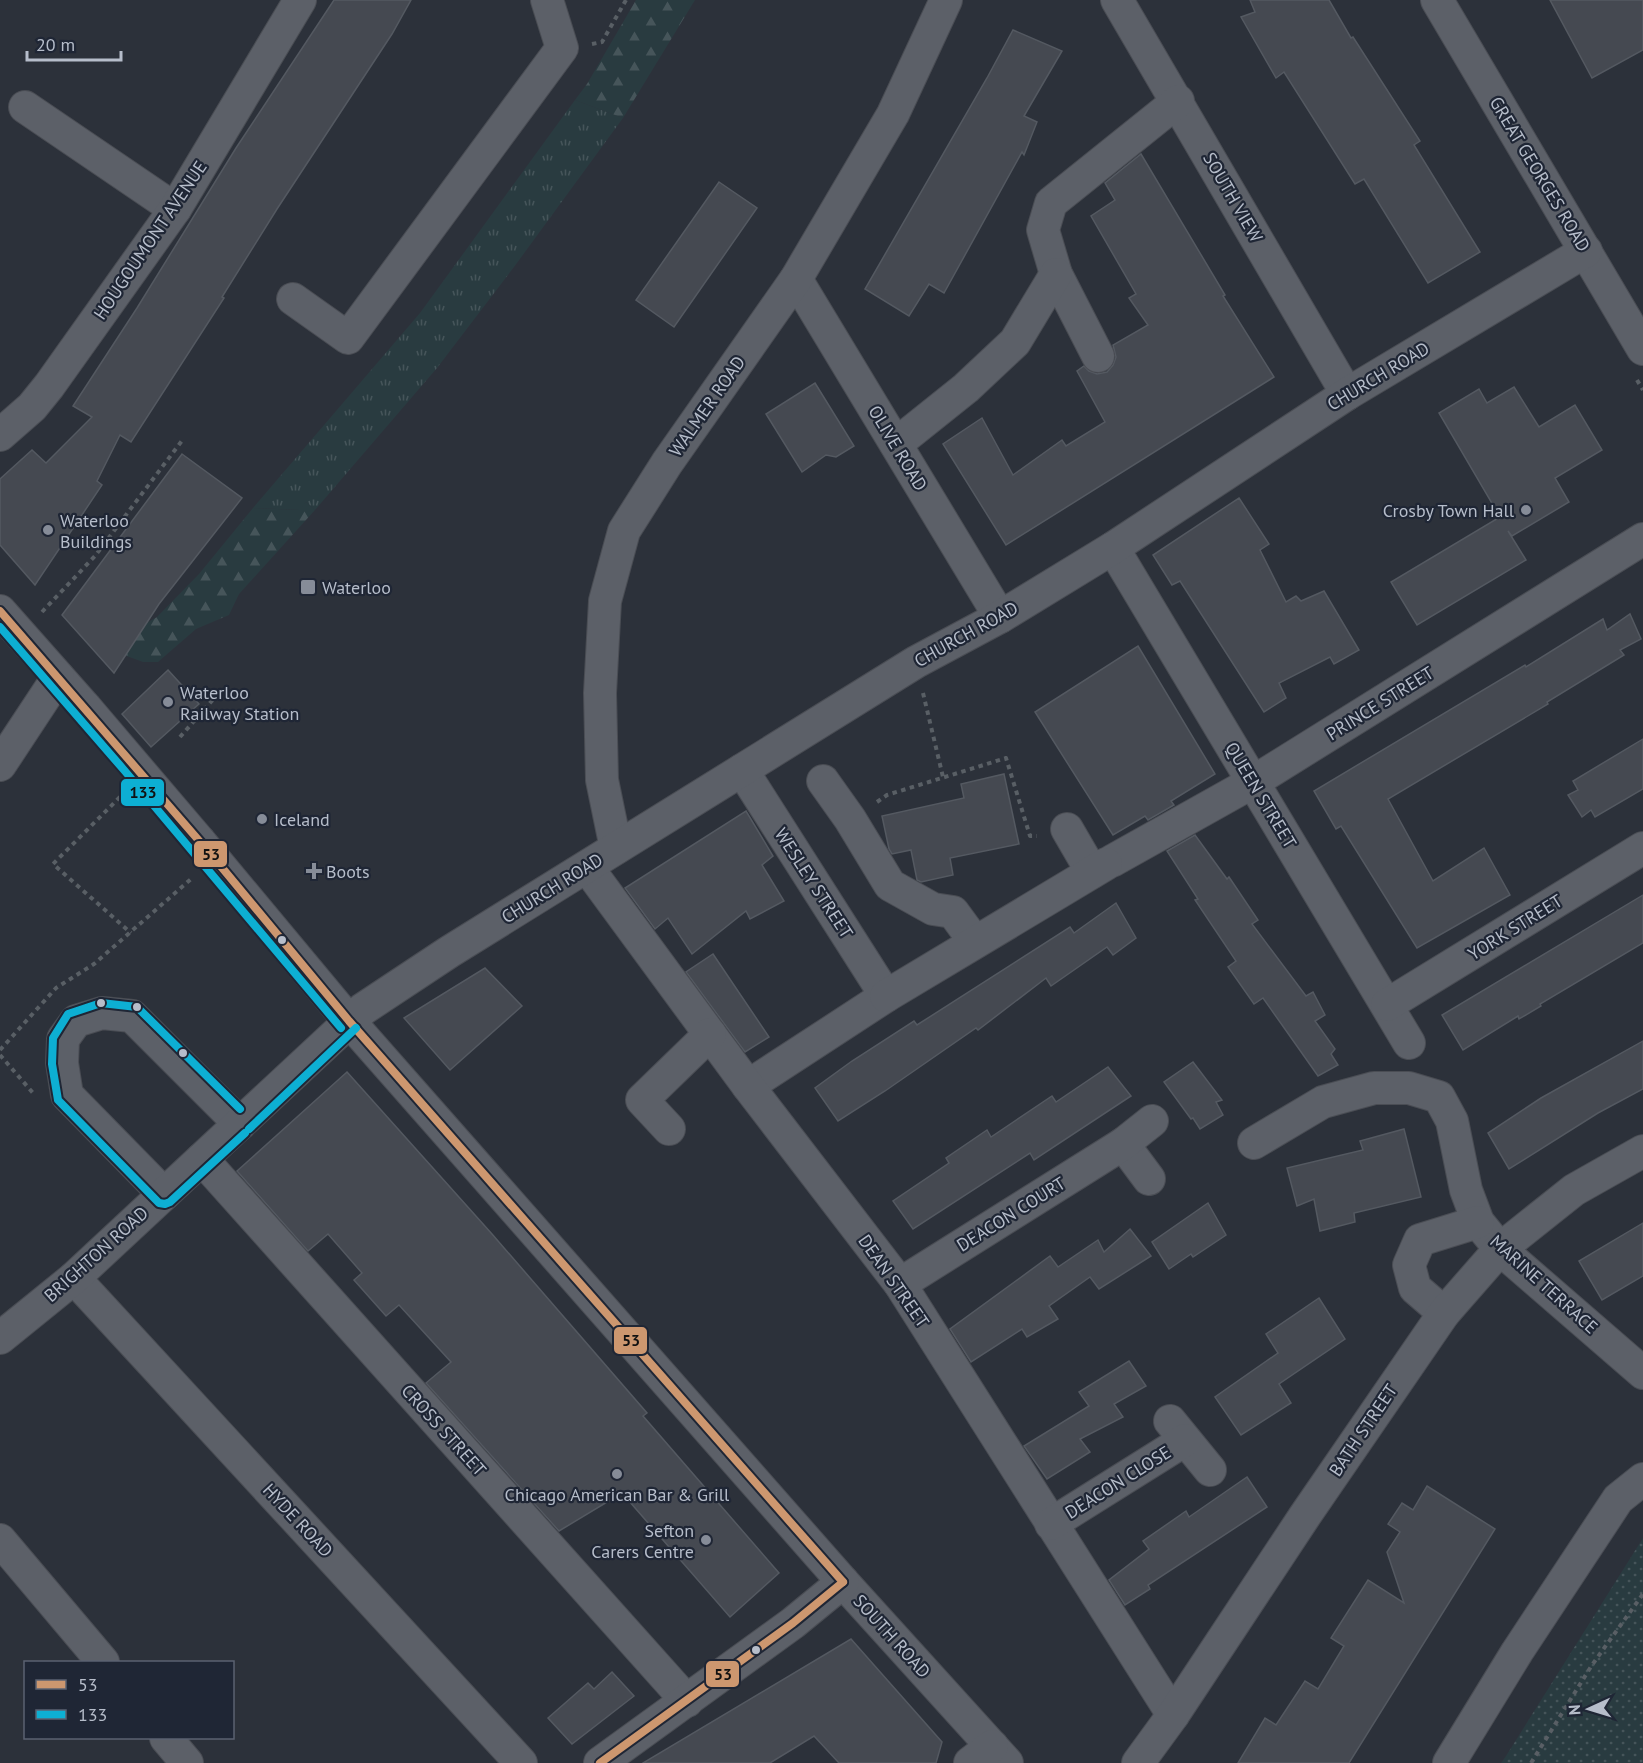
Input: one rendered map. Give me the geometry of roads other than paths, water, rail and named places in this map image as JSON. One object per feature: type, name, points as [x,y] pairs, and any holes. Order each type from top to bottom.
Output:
[{"type":"street","name":"HOUGOUMONT AVENUE","points":[[0,435],[32,407],[49,386],[175,209],[300,0]]},
{"type":"street","points":[[293,299],[348,338],[562,48],[547,0]]},
{"type":"street","name":"WALMER ROAD","points":[[616,848],[602,780],[600,693],[605,602],[624,531],[667,464],[796,279],[893,114],[946,0]]},
{"type":"street","name":"SOUTH VIEW","points":[[1118,0],[1347,394]]},
{"type":"street","name":"GREAT GEORGES ROAD","points":[[1437,0],[1643,349]]},
{"type":"street","points":[[1098,356],[1056,274],[1043,230],[1051,203],[1178,102]]},
{"type":"street","points":[[25,107],[175,209]]},
{"type":"street","name":"CHURCH ROAD","points":[[349,1021],[363,1009],[449,952],[741,770],[916,662],[1000,617],[1113,548],[1347,394],[1586,251]]},
{"type":"street","points":[[896,444],[966,388],[1015,342],[1056,274]]},
{"type":"street","name":"OLIVE ROAD","points":[[796,279],[1000,617]]},
{"type":"street","name":"PRINCE STREET","points":[[1103,866],[1253,782],[1643,539]]},
{"type":"street","name":"QUEEN STREET","points":[[1113,548],[1409,1043]]},
{"type":"street","name":"SOUTH ROAD","points":[[0,611],[85,706],[349,1021],[843,1582],[990,1757]]},
{"type":"street","points":[[0,765],[58,677]]},
{"type":"street","name":"WESLEY STREET","points":[[741,770],[886,996]]},
{"type":"street","points":[[823,781],[850,819],[890,885],[933,909],[953,912],[975,942]]},
{"type":"street","points":[[748,1086],[886,996],[1103,866],[1067,830]]},
{"type":"street","name":"YORK STREET","points":[[1387,1005],[1643,848]]},
{"type":"street","name":"DEAN STREET","points":[[586,867],[748,1086],[900,1284],[1173,1715]]},
{"type":"street","points":[[164,1194],[67,1095],[62,1063],[63,1039],[76,1021],[102,1013],[132,1016],[240,1124]]},
{"type":"street","name":"BRIGHTON ROAD","points":[[0,1338],[74,1278],[349,1021]]},
{"type":"street","points":[[669,1129],[642,1100],[710,1034]]},
{"type":"street","name":"MARINE TERRACE","points":[[1254,1143],[1323,1102],[1374,1088],[1409,1088],[1438,1097],[1452,1121],[1466,1190],[1478,1222],[1500,1249],[1643,1373]]},
{"type":"street","name":"DEACON COURT","points":[[900,1284],[1123,1144],[1152,1121]]},
{"type":"street","points":[[1123,1144],[1149,1179]]},
{"type":"street","name":"BATH STREET","points":[[1138,1763],[1173,1715],[1304,1516],[1444,1312],[1500,1249],[1574,1190],[1643,1151]]},
{"type":"street","name":"CROSS STREET","points":[[202,1159],[687,1701]]},
{"type":"street","points":[[1444,1312],[1415,1288],[1408,1265],[1420,1239],[1478,1222]]},
{"type":"street","name":"HYDE ROAD","points":[[74,1278],[521,1763]]},
{"type":"street","name":"DEACON CLOSE","points":[[1052,1524],[1178,1431],[1210,1470]]},
{"type":"street","points":[[1449,1763],[1517,1652],[1618,1499],[1643,1479]]},
{"type":"street","points":[[0,1540],[102,1661]]},
{"type":"street","points":[[600,1763],[793,1623],[843,1582]]},
{"type":"street","points":[[168,1739],[187,1763]]},
{"type":"place","name":"Crosby Town Hall","points":[[1526,510]]},
{"type":"place","name":"Waterloo Buildings","points":[[48,530]]},
{"type":"place","name":"Waterloo","points":[[308,587]]},
{"type":"place","name":"Waterloo Railway Station","points":[[168,702]]},
{"type":"place","name":"Iceland","points":[[262,819]]},
{"type":"place","name":"Boots","points":[[314,871]]},
{"type":"place","name":"Chicago American Bar & Grill","points":[[617,1474]]},
{"type":"place","name":"Sefton Carers Centre","points":[[706,1540]]}]
